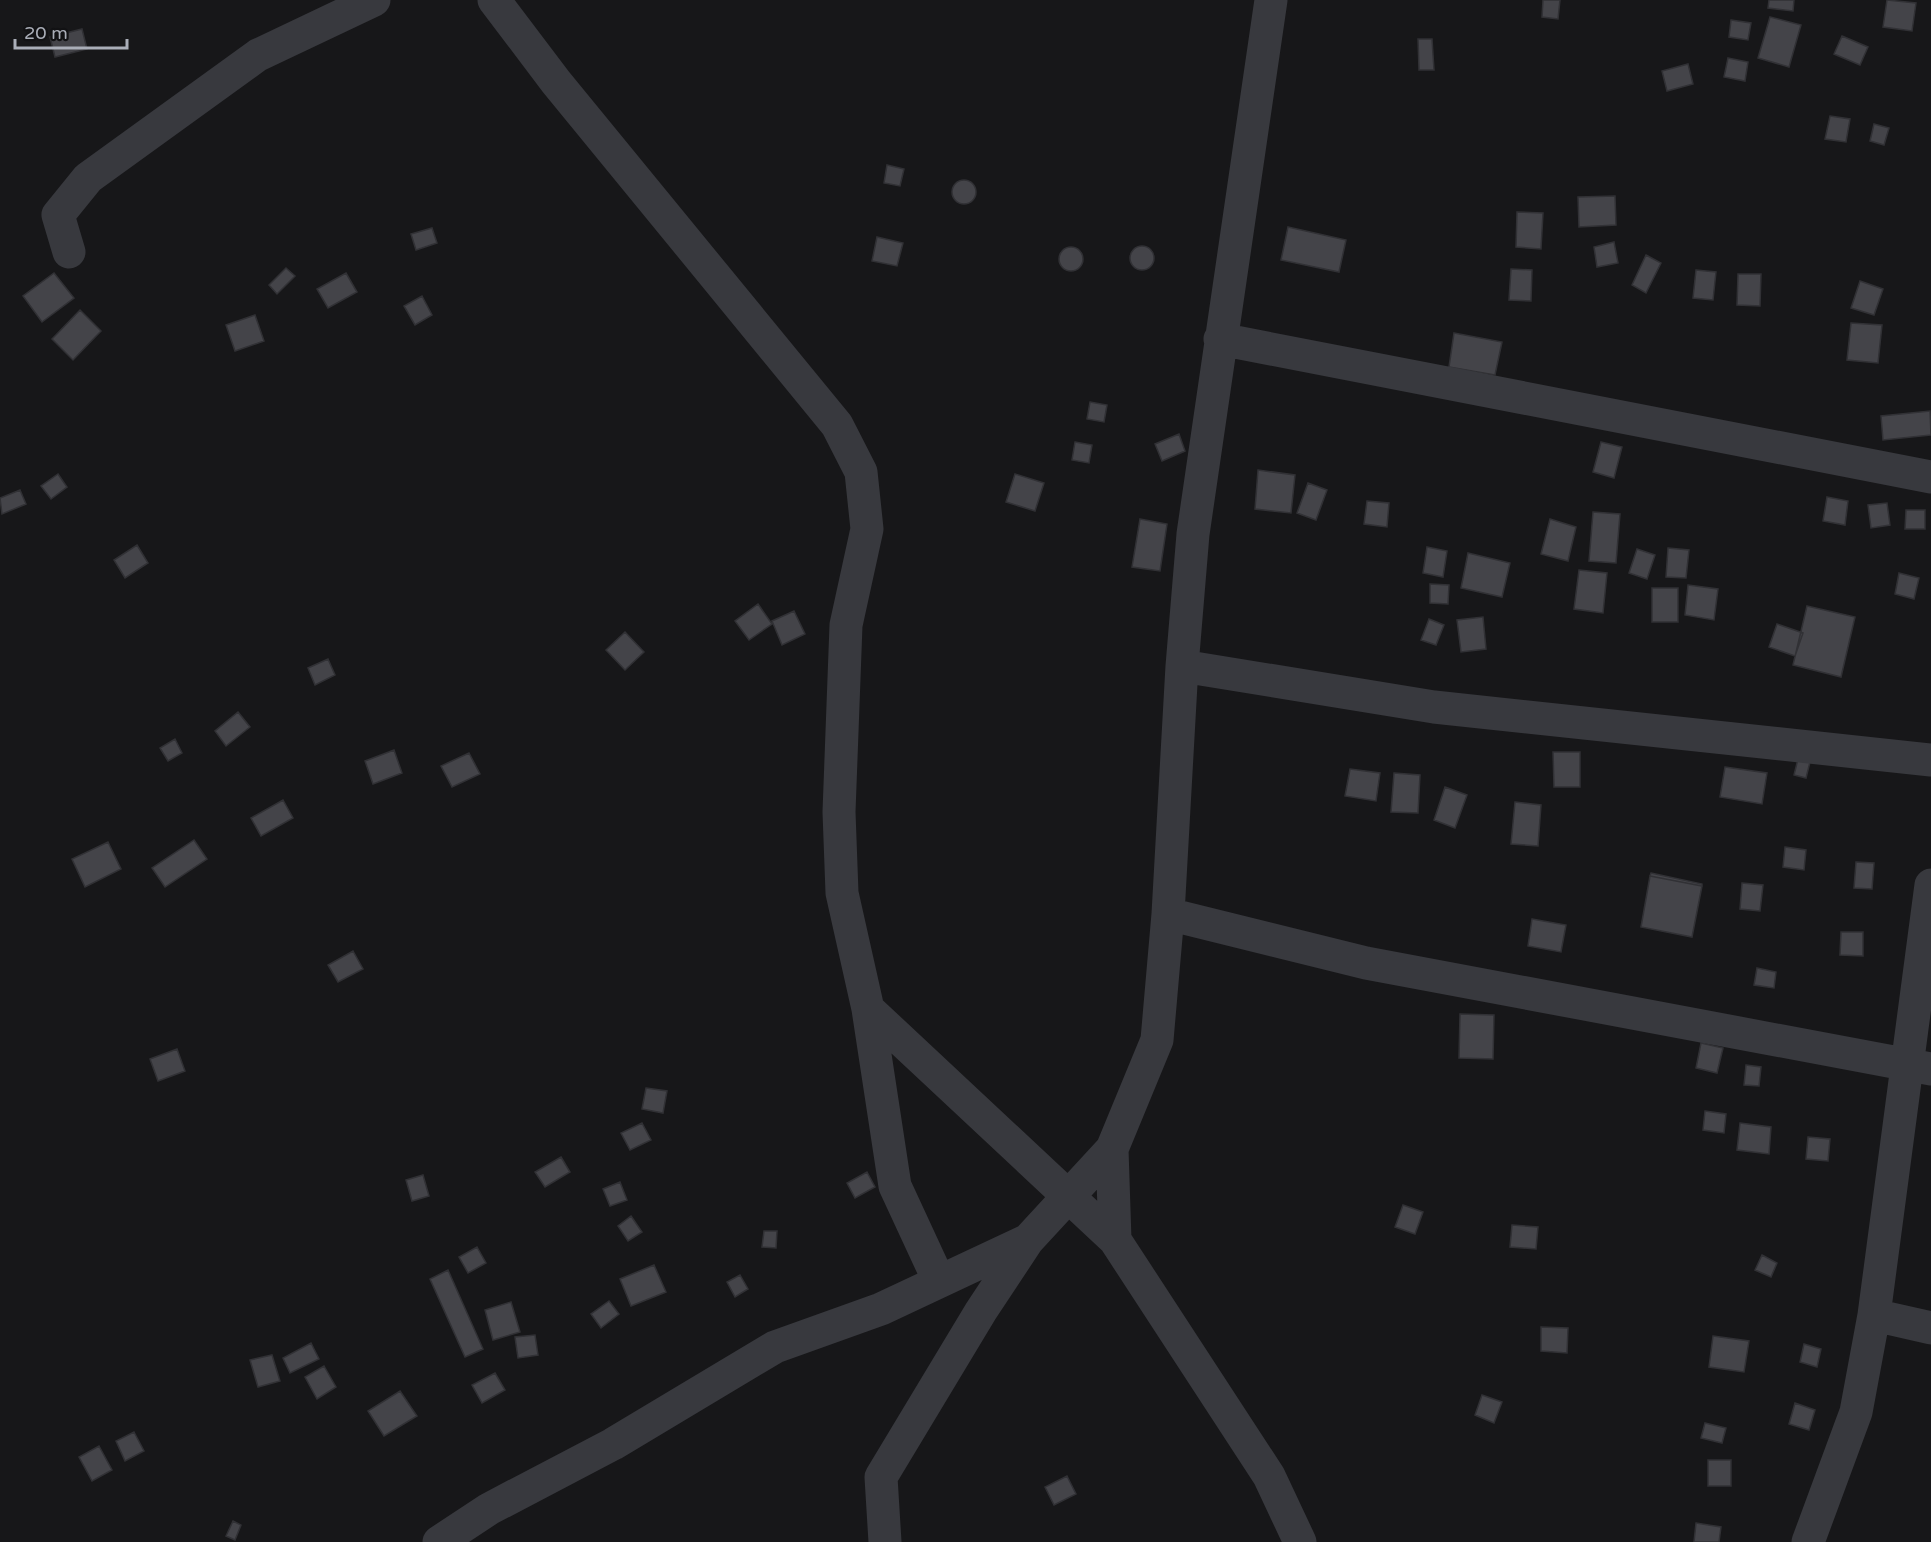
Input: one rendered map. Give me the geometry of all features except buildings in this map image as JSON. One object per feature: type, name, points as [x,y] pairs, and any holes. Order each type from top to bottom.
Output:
[{"type":"street","points":[[69,252],[58,215],[88,178],[258,55],[374,0]]},
{"type":"street","points":[[494,0],[549,73],[837,425],[861,472],[867,529],[846,625],[839,812],[842,893],[868,1009],[895,1186],[939,1281]]},
{"type":"street","points":[[885,1542],[881,1477],[981,1311],[1028,1240],[1112,1149],[1157,1040],[1168,914],[1182,666],[1193,534],[1271,0]]},
{"type":"street","points":[[1220,339],[1931,477]]},
{"type":"street","points":[[1182,666],[1434,707],[1931,760]]},
{"type":"street","points":[[1808,1542],[1809,1533],[1856,1412],[1920,1067],[1931,885]]},
{"type":"street","points":[[1168,914],[1366,963],[1920,1067]]},
{"type":"street","points":[[868,1009],[1070,1195],[1115,1240],[1269,1476],[1300,1542]]},
{"type":"street","points":[[1112,1149],[1115,1240]]},
{"type":"street","points":[[439,1542],[489,1509],[613,1444],[775,1347],[881,1309],[1028,1240]]},
{"type":"street","points":[[1874,1315],[1931,1328]]}]
